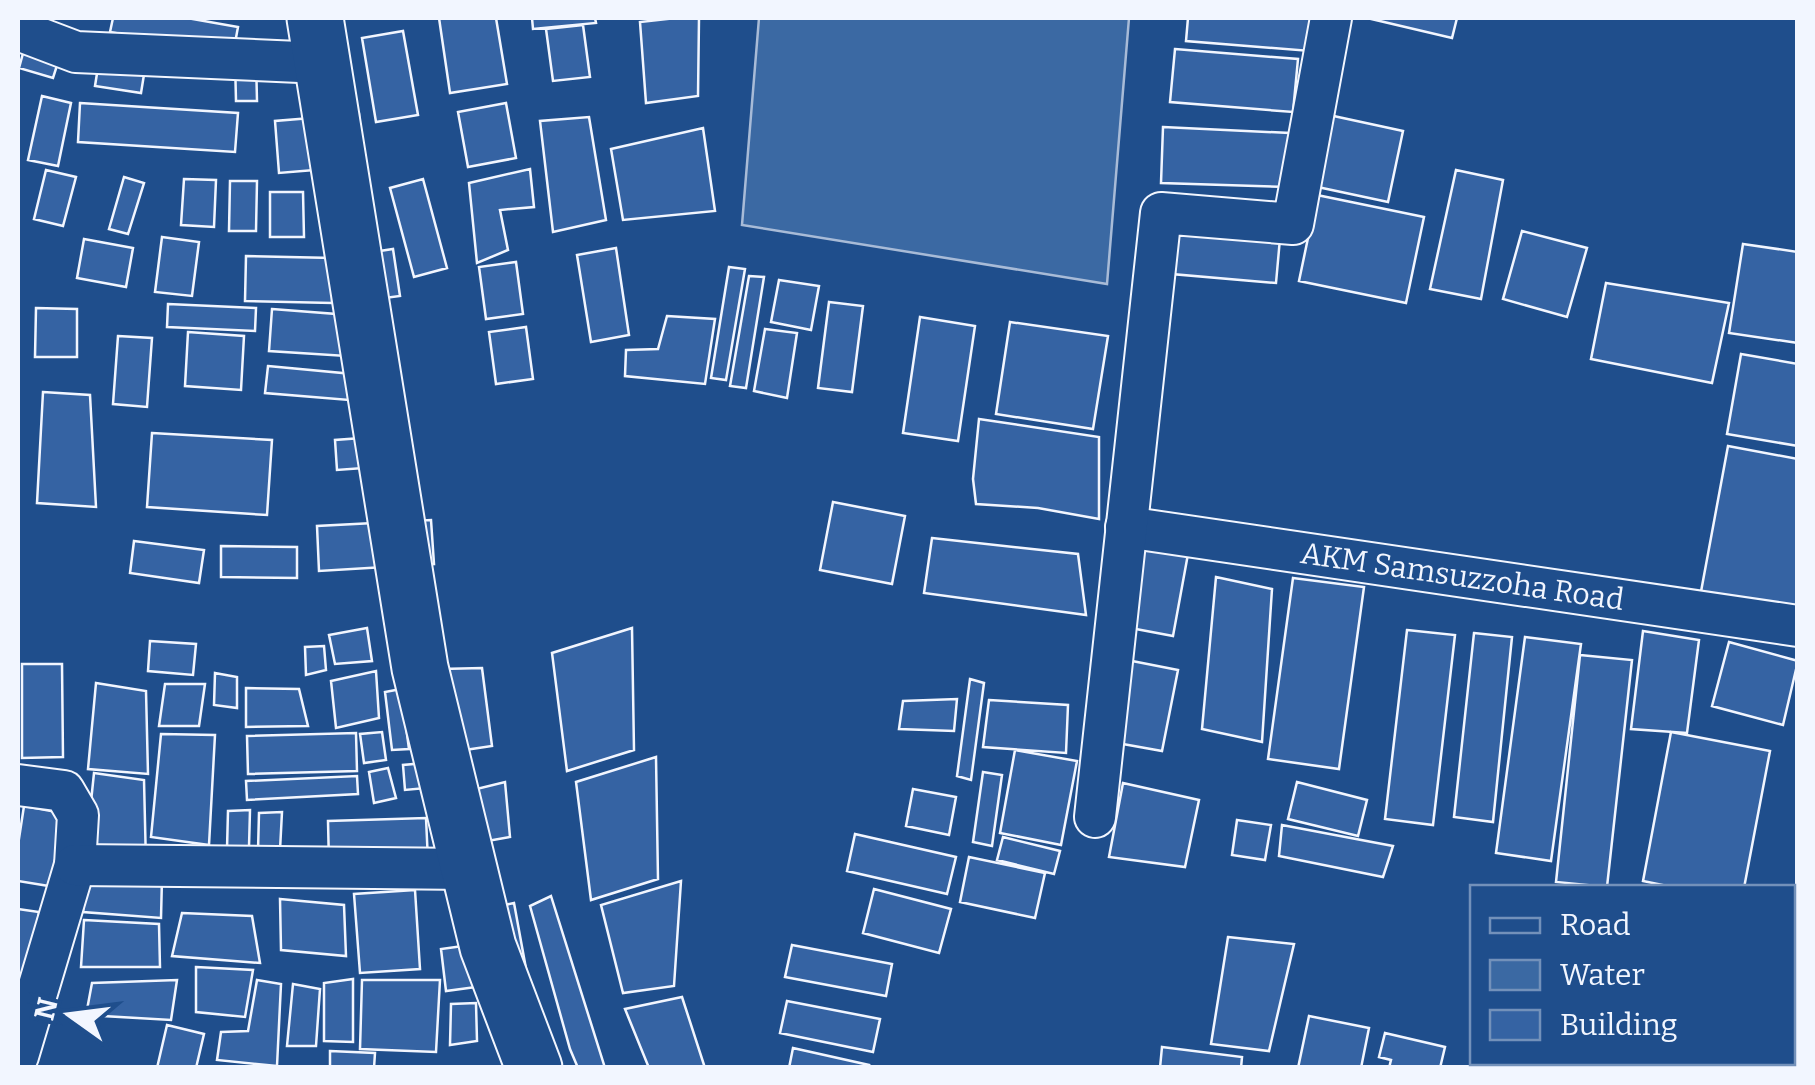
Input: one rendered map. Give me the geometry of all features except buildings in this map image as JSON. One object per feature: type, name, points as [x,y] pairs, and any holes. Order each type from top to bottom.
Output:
[{"type":"main road","points":[[318,40],[420,668],[488,947],[534,1068]]},
{"type":"street","points":[[1095,817],[1160,213],[1293,224],[1332,18]]},
{"type":"street","points":[[18,30],[76,52],[318,40]]},
{"type":"street","name":"AKM Samsuzzoha Road","points":[[1126,527],[1798,626]]},
{"type":"street","points":[[18,785],[64,791],[78,815],[75,864],[18,1056]]},
{"type":"street","points":[[75,864],[469,869]]},
{"type":"water","points":[[759,18],[1129,18],[1107,284],[742,225]]}]
